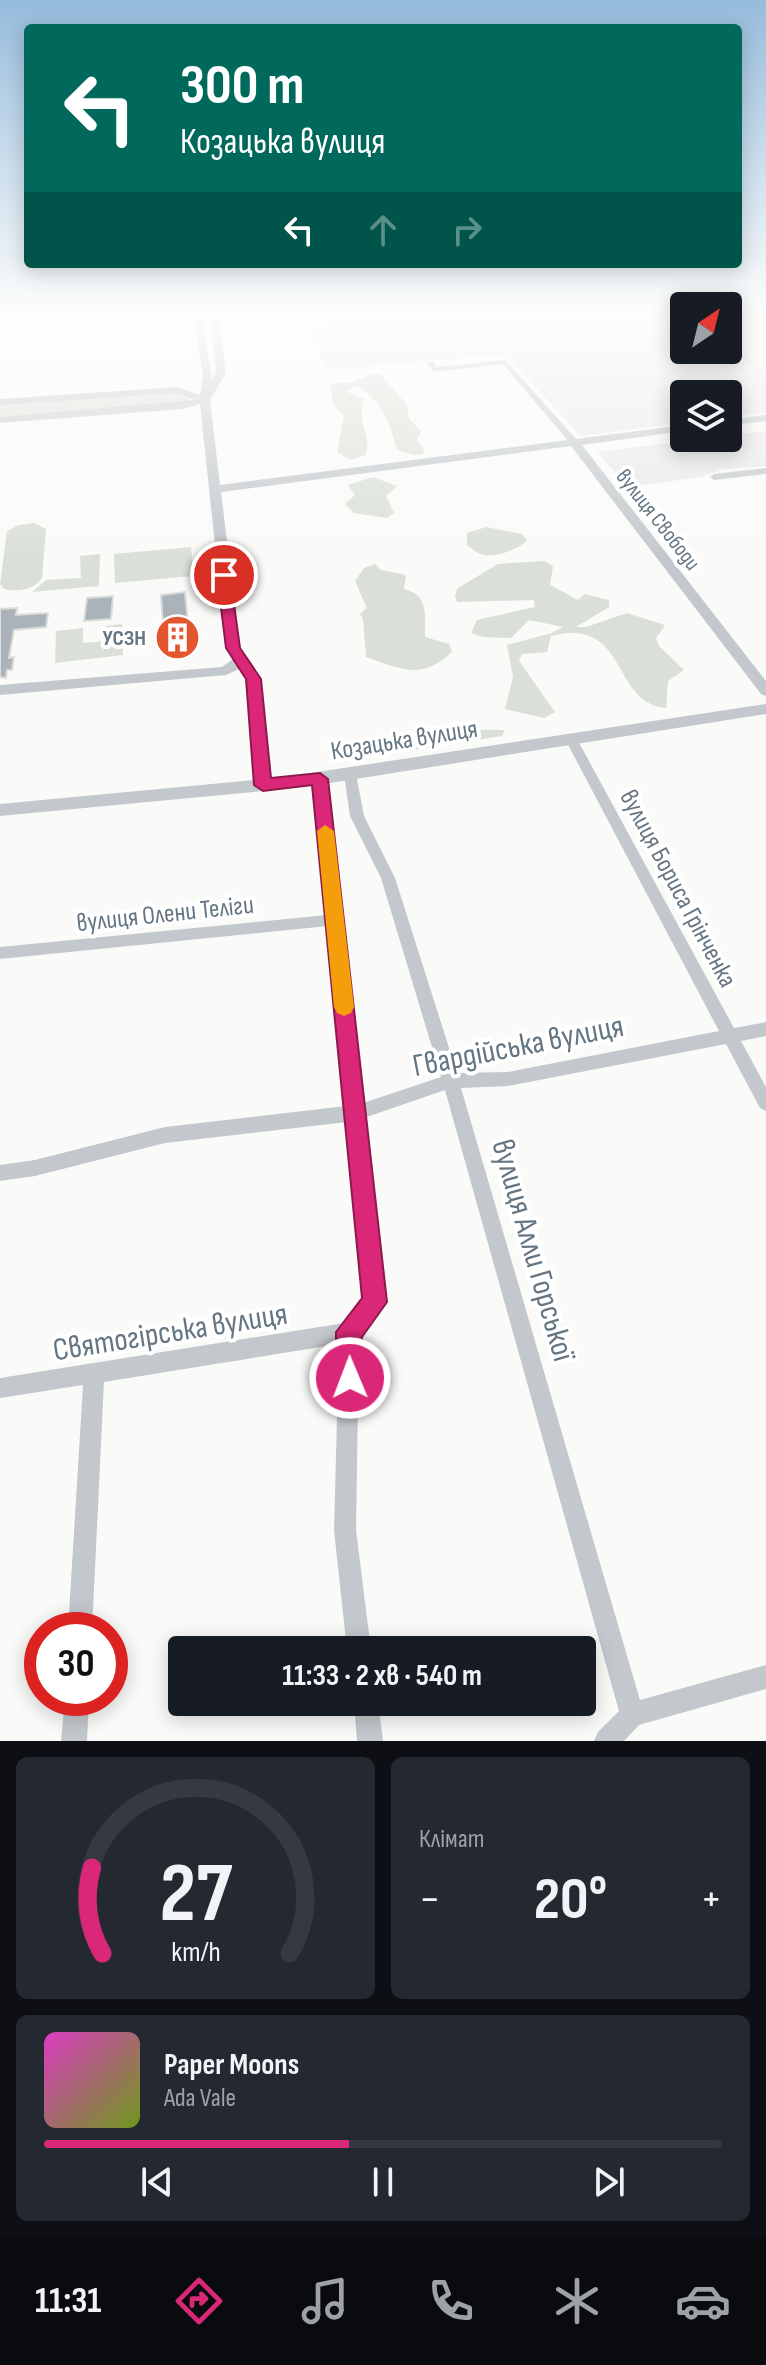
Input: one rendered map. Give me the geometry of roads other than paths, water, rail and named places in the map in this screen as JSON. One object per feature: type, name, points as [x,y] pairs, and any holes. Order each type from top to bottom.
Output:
[{"type":"street","points":[[0,402],[85,396]]},
{"type":"street","points":[[195,396],[205,400]]},
{"type":"street","points":[[205,396],[231,634],[240,661],[251,672],[253,679],[263,785]]},
{"type":"street","points":[[0,420],[182,406],[205,400],[207,396]]},
{"type":"street","name":"вулиця Свободи","points":[[534,396],[573,441],[766,691]]},
{"type":"street","points":[[742,421],[766,418]]},
{"type":"street","points":[[216,489],[670,430]]},
{"type":"street","points":[[714,477],[766,471]]},
{"type":"street","points":[[0,690],[226,671],[240,661]]},
{"type":"street","name":"Козацька вулиця","points":[[0,810],[320,779],[766,709]]},
{"type":"street","name":"вулиця Бориса Грінченка","points":[[571,739],[766,1103]]},
{"type":"street","name":"вулиця Алли Горської","points":[[350,774],[357,816],[388,878],[451,1081],[632,1715]]},
{"type":"street","points":[[320,779],[375,1302],[349,1332],[345,1530],[357,1636]]},
{"type":"street","name":"вулиця Олени Теліги","points":[[0,953],[335,920]]},
{"type":"street","name":"Гвардійська вулиця","points":[[0,1173],[35,1168],[165,1135],[355,1113],[451,1081],[508,1079],[766,1029]]},
{"type":"street","name":"Святогірська вулиця","points":[[0,1388],[349,1332]]},
{"type":"street","points":[[81,1612],[94,1374]]},
{"type":"street","points":[[607,1741],[632,1715],[766,1677]]},
{"type":"street","points":[[74,1741],[76,1716]]},
{"type":"street","points":[[367,1716],[370,1741]]},
{"type":"place","name":"УСЗН","points":[[177,637]]}]
